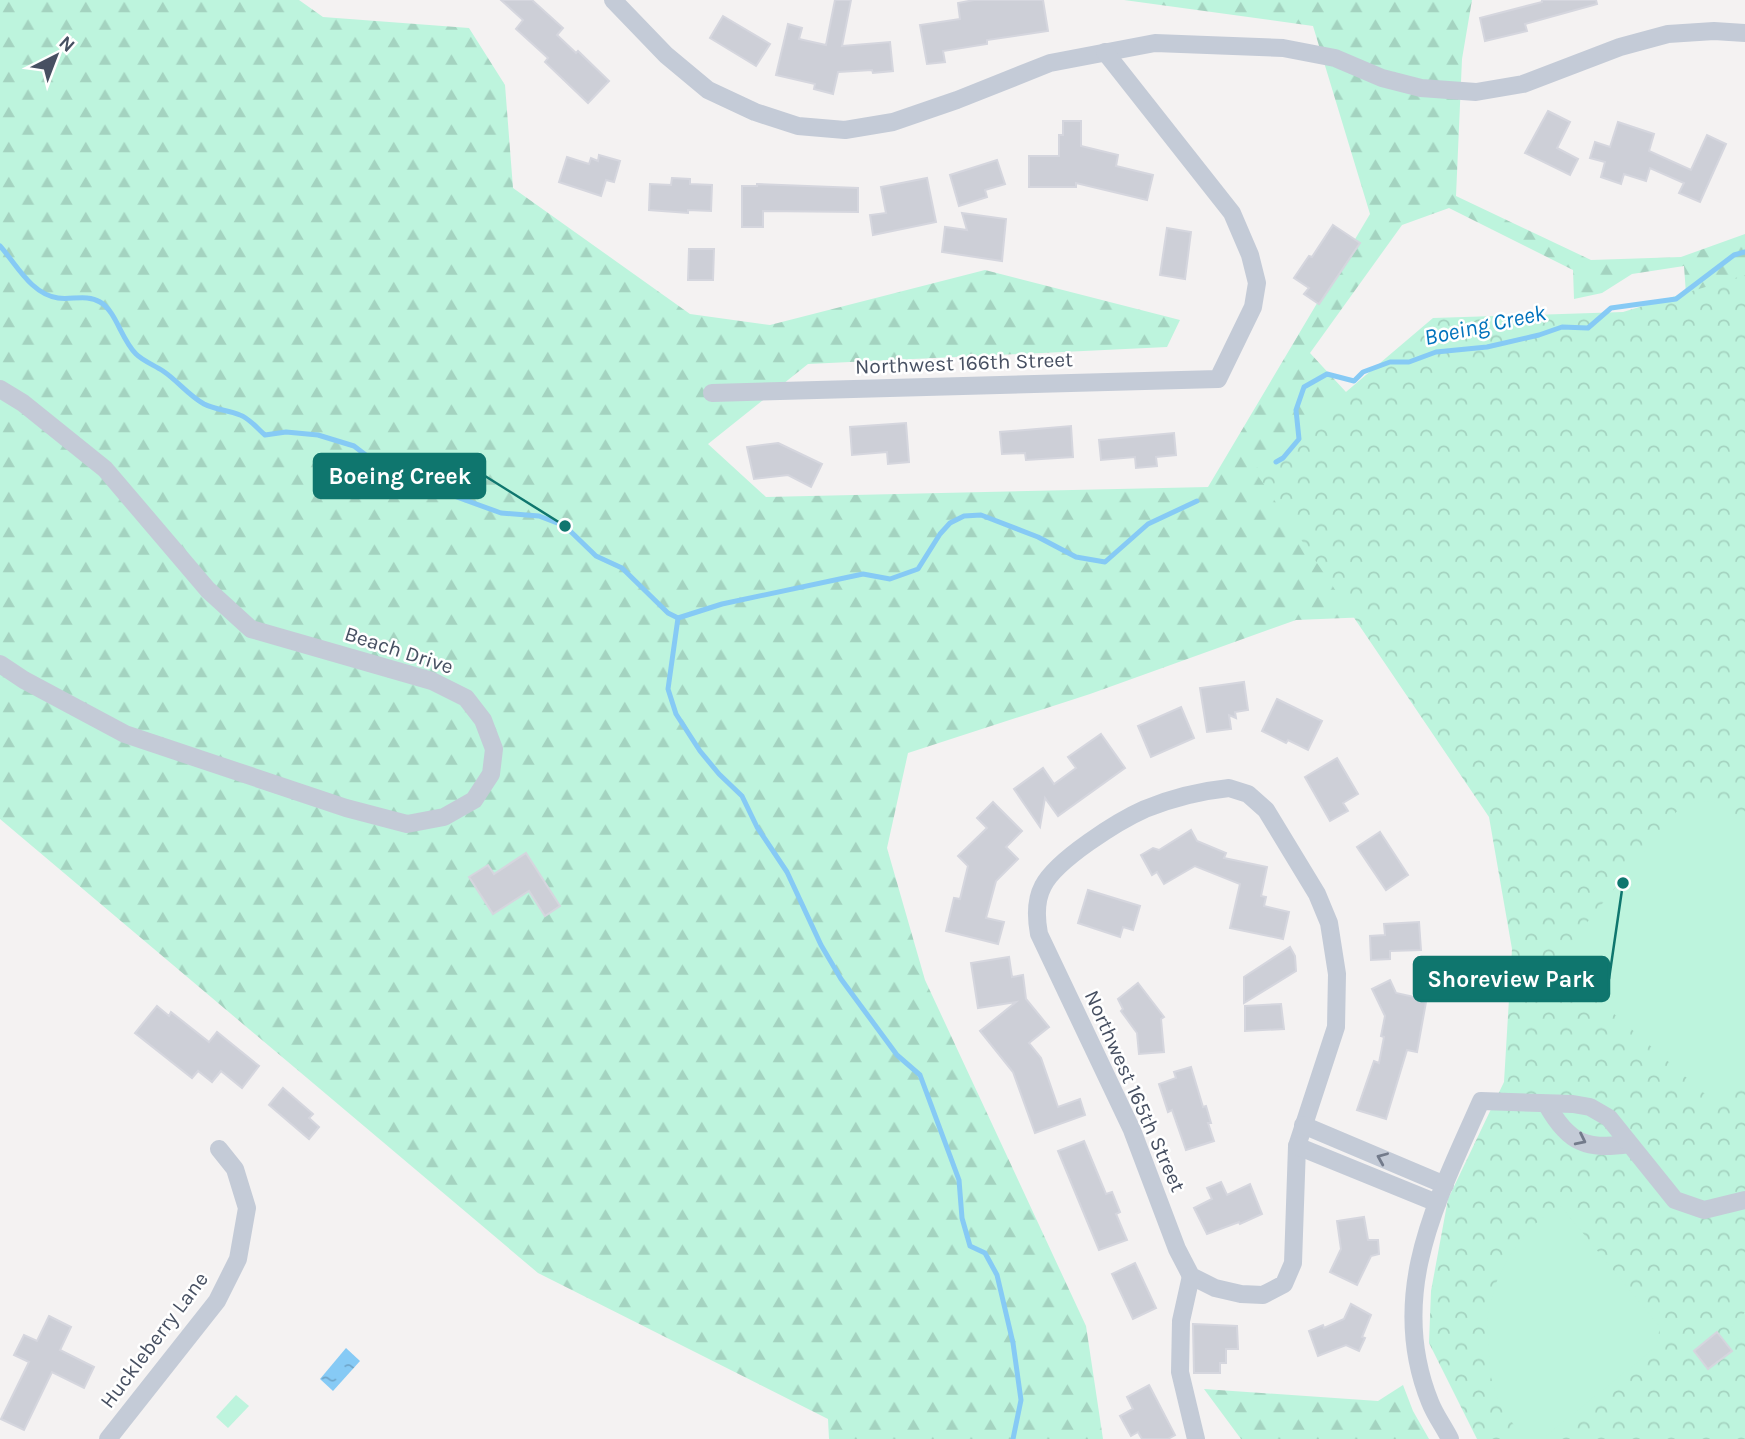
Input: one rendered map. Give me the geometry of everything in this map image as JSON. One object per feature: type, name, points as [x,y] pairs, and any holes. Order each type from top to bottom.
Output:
[{"type":"street","points":[[614,0],[666,55],[708,90],[755,112],[799,126],[845,130],[894,122],[1050,63],[1155,43],[1283,48],[1335,58],[1382,78],[1421,88],[1476,92],[1523,84],[1620,47],[1668,34],[1714,31],[1745,33]]},
{"type":"street","name":"Northwest 166th Street","points":[[712,393],[1218,379],[1254,307],[1256,283],[1250,255],[1232,213],[1105,52]]},
{"type":"street","name":"Beach Drive","points":[[0,389],[23,402],[105,469],[208,590],[251,629],[432,681],[466,698],[483,720],[494,749],[491,774],[474,800],[464,806],[444,817],[407,824],[346,808],[125,734],[24,680],[0,664]]},
{"type":"street","name":"Northwest 165th Street","points":[[1191,1276],[1177,1249],[1132,1130],[1039,934],[1036,913],[1042,887],[1076,850],[1144,810],[1200,791],[1228,788],[1248,794],[1266,810],[1317,894],[1329,923],[1336,974],[1336,1027],[1303,1125]]},
{"type":"street","points":[[1450,1439],[1430,1402],[1416,1352],[1412,1312],[1418,1262],[1437,1203],[1482,1101],[1590,1107],[1609,1118],[1675,1200],[1704,1210],[1745,1200]]},
{"type":"street","points":[[1547,1105],[1556,1121],[1578,1142],[1603,1147],[1629,1144]]},
{"type":"street","points":[[1196,1439],[1180,1372],[1181,1321],[1191,1276],[1215,1288],[1241,1294],[1262,1295],[1284,1284],[1293,1263],[1297,1146],[1303,1125],[1445,1185]]},
{"type":"street","points":[[1297,1146],[1437,1203]]},
{"type":"street","name":"Huckleberry Lane","points":[[108,1439],[217,1301],[238,1259],[247,1209],[235,1169],[219,1149]]},
{"type":"green space","points":[[0,0],[299,0],[323,17],[469,28],[505,85],[513,188],[690,314],[770,325],[985,270],[1180,320],[1167,347],[808,364],[708,444],[766,497],[1208,487],[1370,214],[1313,26],[1124,0],[1472,0],[1462,59],[1456,196],[1591,260],[1681,257],[1745,234],[1745,492],[1370,617],[1296,620],[1090,694],[908,753],[887,848],[925,980],[1086,1326],[1103,1439],[829,1439],[828,1419],[538,1273],[0,819]],"holes":[[[1449,208],[1573,270],[1574,299],[1602,293],[1632,274],[1684,266],[1686,294],[1349,407],[1346,392],[1310,353],[1402,225]]]},
{"type":"green space","points":[[1745,275],[1745,1439],[1477,1439],[1429,1343],[1431,1291],[1448,1199],[1504,1082],[1512,949],[1489,817],[1254,470],[1433,318],[1623,312]]},
{"type":"green space","points":[[1708,801],[1721,804],[1745,828],[1745,1066],[1713,1101],[1555,962],[1682,805]]},
{"type":"green space","points":[[1559,1204],[1660,1327],[1656,1347],[1542,1439],[1524,1439],[1499,1404],[1490,1374],[1487,1320],[1495,1285],[1510,1255],[1527,1231]]},
{"type":"green space","points":[[1745,1312],[1745,1336],[1741,1341],[1729,1330]]},
{"type":"green space","points":[[1403,1385],[1413,1411],[1429,1439],[1241,1439],[1204,1389],[1378,1401]]},
{"type":"green space","points":[[236,1395],[249,1406],[228,1428],[216,1417]]},
{"type":"water","points":[[346,1348],[360,1361],[333,1391],[320,1379]]},
{"type":"building","points":[[501,0],[532,0],[563,28],[557,35],[609,81],[588,103],[545,62],[548,58],[516,29],[523,20]]},
{"type":"building","points":[[835,0],[851,0],[842,46],[890,42],[893,71],[838,72],[833,94],[814,89],[815,84],[776,75],[788,24],[802,28],[799,39],[826,45]]},
{"type":"building","points":[[974,0],[1043,0],[1048,31],[987,40],[987,44],[943,51],[945,62],[927,64],[920,25],[960,19],[958,3]]},
{"type":"building","points":[[1542,0],[1596,0],[1597,4],[1525,24],[1527,31],[1485,41],[1480,18]]},
{"type":"building","points":[[723,16],[770,44],[756,66],[710,38]]},
{"type":"building","points":[[1548,111],[1570,122],[1557,148],[1578,159],[1570,175],[1525,153]]},
{"type":"building","points":[[1063,121],[1081,121],[1081,146],[1118,155],[1116,166],[1153,175],[1147,200],[1076,183],[1076,187],[1029,187],[1029,156],[1059,156],[1059,135],[1063,135]]},
{"type":"building","points":[[1618,122],[1654,134],[1649,151],[1691,170],[1707,135],[1726,144],[1700,202],[1679,193],[1684,183],[1650,168],[1646,181],[1624,174],[1621,184],[1601,177],[1605,162],[1590,158],[1595,142],[1610,147]]},
{"type":"building","points":[[599,155],[620,161],[614,182],[606,180],[601,196],[559,182],[567,157],[589,164],[591,158],[598,161]]},
{"type":"building","points":[[997,160],[1005,184],[985,190],[987,197],[959,206],[950,175]]},
{"type":"building","points":[[672,178],[690,179],[690,184],[712,185],[711,211],[688,210],[688,213],[649,210],[650,184],[671,185]]},
{"type":"building","points":[[927,178],[936,222],[873,235],[870,215],[886,213],[881,187]]},
{"type":"building","points":[[757,184],[858,188],[858,212],[763,211],[763,227],[742,227],[742,186]]},
{"type":"building","points":[[962,213],[1006,219],[1002,261],[942,252],[945,227],[967,230]]},
{"type":"building","points":[[1333,225],[1360,243],[1319,304],[1304,294],[1309,288],[1294,278]]},
{"type":"building","points":[[1167,228],[1191,232],[1185,279],[1160,275]]},
{"type":"building","points":[[689,249],[714,249],[713,280],[688,280]]},
{"type":"building","points":[[906,423],[909,462],[888,464],[887,452],[852,455],[850,427]]},
{"type":"building","points":[[1071,426],[1073,457],[1026,460],[1025,453],[1002,454],[1000,432]]},
{"type":"building","points":[[1174,433],[1176,455],[1156,457],[1157,466],[1136,468],[1135,457],[1101,460],[1099,440]]},
{"type":"building","points":[[778,443],[822,464],[811,487],[788,475],[754,479],[747,447]]},
{"type":"building","points":[[1244,682],[1248,710],[1235,712],[1236,718],[1229,715],[1231,729],[1207,732],[1200,688]]},
{"type":"building","points":[[1277,699],[1322,721],[1308,750],[1262,731]]},
{"type":"building","points":[[1181,707],[1194,738],[1151,757],[1138,726]]},
{"type":"building","points":[[1101,734],[1125,768],[1058,816],[1045,798],[1040,827],[1014,789],[1043,768],[1054,784],[1076,768],[1068,757]]},
{"type":"building","points":[[1337,758],[1358,794],[1343,803],[1348,811],[1330,821],[1305,777]]},
{"type":"building","points":[[993,802],[1022,831],[1006,847],[1018,859],[996,881],[986,918],[1004,922],[998,944],[946,931],[954,898],[960,899],[968,866],[958,856],[987,828],[977,818]]},
{"type":"building","points":[[1191,830],[1197,841],[1226,853],[1224,858],[1267,867],[1261,896],[1266,897],[1264,906],[1289,912],[1283,939],[1230,928],[1240,884],[1195,866],[1164,884],[1157,872],[1152,875],[1141,855],[1153,848],[1159,850]]},
{"type":"building","points":[[1380,832],[1408,875],[1386,890],[1357,847]]},
{"type":"building","points":[[526,853],[560,906],[545,916],[529,891],[493,914],[469,877],[488,865],[494,874]]},
{"type":"building","points":[[1088,890],[1140,906],[1133,930],[1123,927],[1120,937],[1078,923]]},
{"type":"building","points":[[1419,922],[1421,950],[1390,951],[1390,959],[1371,960],[1370,936],[1385,935],[1384,924]]},
{"type":"building","points":[[1290,947],[1295,956],[1296,971],[1244,1003],[1244,977]]},
{"type":"building","points":[[1009,957],[1012,977],[1023,975],[1026,999],[1049,1027],[1029,1043],[1041,1058],[1058,1107],[1080,1099],[1085,1115],[1035,1133],[1013,1072],[980,1031],[1016,1002],[978,1008],[971,963]]},
{"type":"building","points":[[1390,980],[1396,993],[1426,1002],[1417,1052],[1407,1050],[1386,1119],[1357,1110],[1374,1061],[1379,1063],[1384,1037],[1381,1036],[1385,1016],[1372,989]]},
{"type":"building","points":[[1138,983],[1164,1017],[1161,1019],[1164,1052],[1139,1054],[1137,1033],[1121,1011],[1123,1009],[1118,999]]},
{"type":"building","points":[[1281,1004],[1284,1029],[1245,1031],[1245,1006]]},
{"type":"building","points":[[157,1006],[169,1016],[171,1012],[209,1042],[217,1032],[259,1066],[242,1088],[221,1071],[212,1082],[198,1071],[192,1078],[135,1033]]},
{"type":"building","points":[[1191,1067],[1203,1107],[1206,1106],[1214,1141],[1186,1150],[1172,1110],[1168,1112],[1159,1084],[1176,1078],[1174,1072]]},
{"type":"building","points":[[283,1088],[313,1114],[309,1118],[319,1127],[309,1139],[269,1105]]},
{"type":"building","points":[[1084,1141],[1106,1194],[1112,1192],[1120,1212],[1116,1214],[1127,1240],[1099,1250],[1058,1151]]},
{"type":"building","points":[[1221,1182],[1227,1195],[1250,1184],[1262,1214],[1207,1234],[1194,1208],[1212,1199],[1207,1188]]},
{"type":"building","points":[[1364,1217],[1368,1240],[1378,1240],[1379,1254],[1371,1256],[1357,1285],[1330,1272],[1341,1249],[1337,1221]]},
{"type":"building","points":[[1135,1263],[1156,1308],[1133,1319],[1112,1274]]},
{"type":"building","points":[[1351,1304],[1371,1315],[1359,1351],[1346,1345],[1318,1356],[1309,1331],[1344,1319]]},
{"type":"building","points":[[49,1316],[71,1327],[60,1350],[94,1367],[84,1388],[52,1372],[24,1430],[1,1419],[29,1362],[14,1355],[24,1335],[37,1341]]},
{"type":"building","points":[[1193,1324],[1237,1326],[1238,1349],[1226,1349],[1226,1363],[1220,1363],[1220,1373],[1194,1373]]},
{"type":"building","points":[[1717,1332],[1732,1351],[1708,1369],[1694,1351]]},
{"type":"building","points":[[1149,1385],[1175,1435],[1168,1439],[1142,1439],[1138,1432],[1131,1436],[1120,1416],[1133,1409],[1127,1397]]},
{"type":"waterway","name":"Boeing Creek","points":[[0,246],[25,278],[40,291],[58,298],[90,298],[106,306],[136,354],[160,369],[204,404],[243,416],[265,435],[286,432],[318,435],[354,446],[384,469],[417,473],[454,496],[501,513],[539,516],[565,526],[596,556],[622,568],[668,613],[678,618],[722,604],[863,574],[890,579],[918,569],[940,534],[950,523],[964,516],[981,515],[1038,537],[1076,557],[1105,562],[1148,524],[1197,501]]},
{"type":"waterway","name":"Boeing Creek","points":[[1276,462],[1283,458],[1299,439],[1296,410],[1304,387],[1327,374],[1354,381],[1363,372],[1390,362],[1409,362],[1436,352],[1487,347],[1562,327],[1588,328],[1611,308],[1676,299],[1734,255],[1745,252]]},
{"type":"waterway","points":[[678,618],[668,689],[676,714],[700,751],[742,796],[757,827],[787,872],[821,945],[841,979],[897,1055],[920,1075],[959,1180],[962,1218],[970,1246],[985,1253],[997,1275],[1013,1343],[1021,1400],[1013,1439]]},
{"type":"place","name":"Boeing Creek","points":[[565,526]]},
{"type":"place","name":"Shoreview Park","points":[[1623,883]]}]
